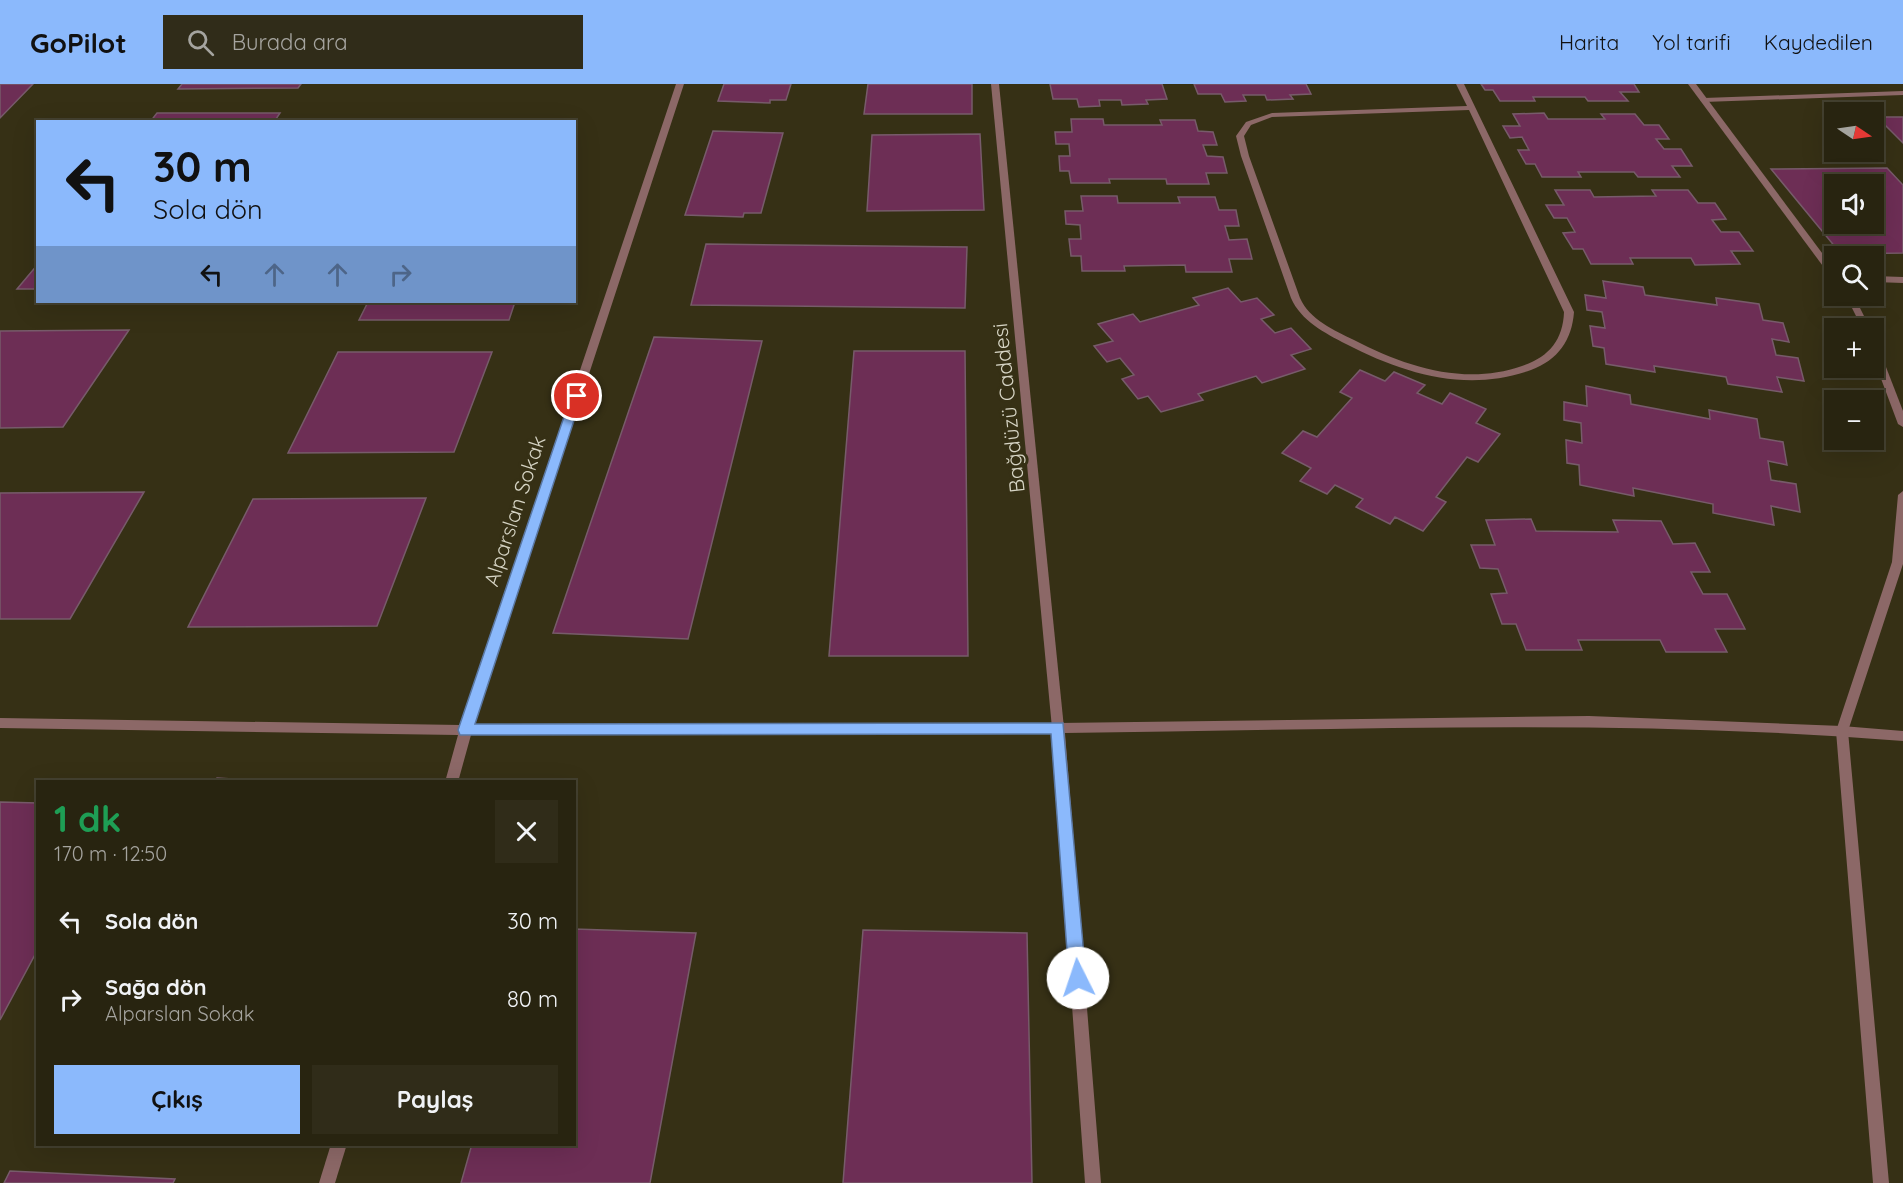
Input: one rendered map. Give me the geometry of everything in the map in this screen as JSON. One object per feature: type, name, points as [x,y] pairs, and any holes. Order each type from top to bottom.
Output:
[{"type":"street","name":"Alparslan Sokak","points":[[452,780],[466,730],[680,84]]},
{"type":"street","name":"Bağdüzü Caddesi","points":[[995,84],[1058,728],[1094,1183]]},
{"type":"street","points":[[1460,84],[1472,108],[1569,312],[1569,326],[1565,339],[1556,351],[1525,369],[1505,375],[1458,377],[1409,369],[1385,360],[1331,331],[1302,311],[1239,136],[1242,128],[1250,122],[1272,115],[1472,108]]},
{"type":"street","points":[[1692,84],[1824,262]]},
{"type":"street","points":[[1704,100],[1903,93]]},
{"type":"street","points":[[1884,279],[1903,280]]},
{"type":"street","points":[[1884,375],[1903,424]]},
{"type":"street","points":[[1881,1183],[1842,731],[1898,562],[1903,495]]},
{"type":"street","points":[[0,723],[466,730],[1058,728],[1589,721],[1842,731],[1903,736]]},
{"type":"street","points":[[327,1183],[338,1146]]},
{"type":"building","points":[[0,84],[33,84],[0,118]]},
{"type":"building","points":[[182,84],[301,84],[298,88],[178,89]]},
{"type":"building","points":[[724,84],[791,84],[786,100],[770,100],[770,103],[718,101]]},
{"type":"building","points":[[868,84],[972,84],[972,114],[864,114]]},
{"type":"building","points":[[1050,84],[1162,84],[1167,99],[1146,100],[1148,104],[1122,105],[1121,100],[1099,100],[1100,106],[1079,107],[1077,99],[1053,99]]},
{"type":"building","points":[[1194,84],[1306,84],[1311,94],[1290,95],[1293,99],[1267,100],[1265,95],[1243,95],[1246,101],[1225,102],[1221,94],[1198,94]]},
{"type":"building","points":[[1481,84],[1634,84],[1639,92],[1620,92],[1628,101],[1588,101],[1585,97],[1533,97],[1535,101],[1500,101],[1493,90],[1485,90]]},
{"type":"building","points":[[157,113],[280,113],[275,120],[152,120]]},
{"type":"building","points":[[1544,113],[1548,119],[1605,119],[1601,114],[1635,114],[1644,125],[1659,125],[1669,139],[1656,139],[1664,149],[1681,149],[1692,166],[1672,166],[1680,177],[1638,177],[1634,172],[1578,172],[1581,177],[1542,177],[1535,164],[1526,164],[1518,150],[1529,150],[1522,137],[1510,138],[1503,126],[1520,126],[1513,114]]},
{"type":"building","points":[[1884,117],[1903,117],[1903,143],[1884,124]]},
{"type":"building","points":[[1071,119],[1103,119],[1104,125],[1162,125],[1160,120],[1195,120],[1198,131],[1213,132],[1217,145],[1203,145],[1207,156],[1223,157],[1227,173],[1206,173],[1209,184],[1167,184],[1166,179],[1109,179],[1110,183],[1071,183],[1069,171],[1060,171],[1059,156],[1070,156],[1069,144],[1056,144],[1055,132],[1072,132]]},
{"type":"building","points":[[713,131],[783,133],[761,213],[744,213],[743,217],[685,215]]},
{"type":"building","points":[[980,134],[984,210],[867,211],[872,135]]},
{"type":"building","points":[[1887,168],[1903,185],[1903,253],[1884,253],[1884,246],[1834,246],[1825,234],[1884,234],[1884,174],[1824,174],[1824,233],[1771,169]]},
{"type":"building","points":[[1555,190],[1590,190],[1594,197],[1656,196],[1652,190],[1688,190],[1698,203],[1715,203],[1726,219],[1712,220],[1721,232],[1739,232],[1753,251],[1731,251],[1740,264],[1695,265],[1691,258],[1630,258],[1633,264],[1591,264],[1583,249],[1573,249],[1563,233],[1575,232],[1567,218],[1554,218],[1546,205],[1564,205]]},
{"type":"building","points":[[1081,196],[1117,196],[1118,203],[1180,203],[1178,197],[1215,197],[1219,210],[1236,210],[1239,226],[1225,226],[1229,240],[1247,239],[1252,259],[1229,259],[1232,272],[1186,272],[1185,265],[1124,266],[1125,271],[1082,271],[1081,256],[1071,256],[1069,239],[1081,239],[1080,225],[1066,224],[1065,211],[1083,211]]},
{"type":"building","points":[[706,244],[967,247],[965,308],[691,305]]},
{"type":"building","points":[[36,266],[36,289],[17,289]]},
{"type":"building","points":[[1603,281],[1643,287],[1645,295],[1717,305],[1716,298],[1759,304],[1763,320],[1783,323],[1789,342],[1772,339],[1776,355],[1798,358],[1804,381],[1777,377],[1782,392],[1728,384],[1726,377],[1654,366],[1655,372],[1606,364],[1604,348],[1593,346],[1590,326],[1605,328],[1602,312],[1587,310],[1585,295],[1606,298]]},
{"type":"building","points":[[1228,288],[1241,302],[1257,298],[1274,315],[1261,319],[1275,333],[1291,328],[1311,349],[1291,355],[1305,369],[1262,383],[1256,376],[1198,394],[1203,400],[1161,412],[1148,396],[1138,399],[1122,379],[1134,375],[1120,358],[1107,362],[1094,346],[1113,341],[1098,324],[1133,314],[1140,322],[1199,305],[1193,298]]},
{"type":"building","points":[[368,303],[515,303],[509,320],[359,320]]},
{"type":"building","points":[[129,330],[63,427],[0,428],[0,331]]},
{"type":"building","points":[[654,337],[762,341],[688,639],[553,633]]},
{"type":"building","points":[[854,351],[965,351],[968,656],[829,656]]},
{"type":"building","points":[[338,352],[492,352],[454,452],[288,453]]},
{"type":"building","points":[[1360,370],[1385,381],[1394,372],[1425,385],[1417,393],[1442,404],[1450,393],[1486,409],[1476,423],[1500,434],[1478,462],[1467,457],[1436,497],[1446,502],[1423,531],[1395,517],[1390,524],[1356,507],[1363,499],[1335,485],[1327,494],[1300,481],[1311,468],[1282,453],[1303,431],[1317,437],[1352,398],[1340,392]]},
{"type":"building","points":[[1586,386],[1630,395],[1631,404],[1710,419],[1709,410],[1757,419],[1760,438],[1783,442],[1787,465],[1768,461],[1771,480],[1796,484],[1800,512],[1771,506],[1774,525],[1713,513],[1713,504],[1633,488],[1634,496],[1580,485],[1579,465],[1567,463],[1566,440],[1582,443],[1581,423],[1564,420],[1564,402],[1587,406]]},
{"type":"building","points":[[144,492],[70,619],[0,619],[0,493]]},
{"type":"building","points":[[426,498],[377,626],[188,627],[253,499]]},
{"type":"building","points":[[1531,519],[1536,531],[1618,532],[1613,520],[1661,521],[1673,544],[1695,543],[1710,572],[1691,572],[1703,594],[1727,594],[1745,629],[1715,629],[1727,652],[1666,652],[1660,640],[1578,640],[1582,650],[1526,650],[1516,624],[1502,624],[1491,594],[1507,593],[1498,569],[1480,568],[1471,545],[1495,545],[1486,520]]},
{"type":"building","points":[[217,778],[248,780],[216,780]]},
{"type":"building","points":[[0,802],[36,803],[36,953],[0,1020]]},
{"type":"building","points":[[576,929],[696,933],[650,1183],[461,1183],[471,1146],[576,1146]]},
{"type":"building","points":[[863,930],[1027,933],[1032,1183],[843,1183]]},
{"type":"building","points":[[10,1171],[175,1179],[173,1183],[4,1183]]},
{"type":"route","points":[[577,396],[466,730],[1058,728],[1078,978]]}]
